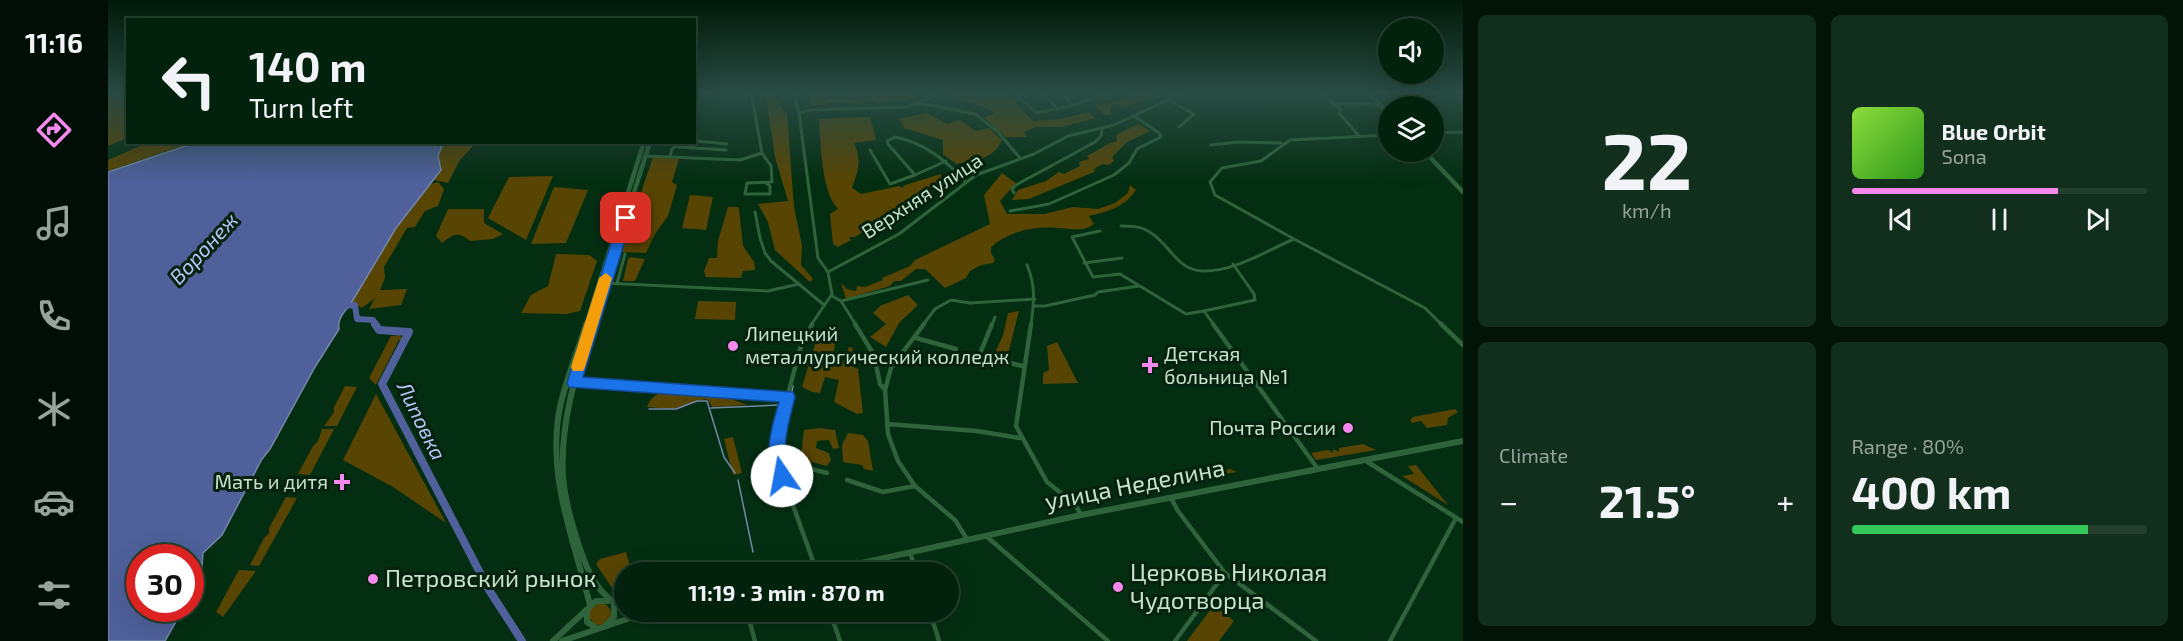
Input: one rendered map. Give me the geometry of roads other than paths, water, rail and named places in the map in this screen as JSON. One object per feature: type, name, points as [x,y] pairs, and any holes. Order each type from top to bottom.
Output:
[{"type":"main road","points":[[648,144],[602,281],[556,427],[555,458],[560,497],[573,546],[584,575],[589,608],[586,620],[588,624],[602,627],[614,618],[612,603],[585,562],[569,513],[563,476],[564,432],[574,383],[602,281],[638,182],[648,144]]},
{"type":"main road","points":[[1436,162],[1463,190]]},
{"type":"main road","name":"улица Неделина","points":[[868,562],[1081,514],[1463,441]]},
{"type":"main road","points":[[553,641],[596,601],[612,603]]},
{"type":"main road","points":[[562,641],[617,622]]},
{"type":"street","points":[[756,122],[762,153],[768,159],[774,177],[772,182],[747,183],[744,194],[770,194],[770,186],[766,183]]},
{"type":"street","points":[[801,122],[819,258],[828,272],[832,296]]},
{"type":"street","points":[[985,122],[998,132],[1020,158]]},
{"type":"street","name":"Верхняя улица","points":[[828,272],[834,266],[899,234],[982,172],[1034,154],[1068,136],[1102,129],[1119,122]]},
{"type":"street","points":[[1010,211],[1049,204],[1114,175],[1129,163],[1137,150],[1161,137],[1159,133],[1142,122]]},
{"type":"street","points":[[1179,127],[1185,122]]},
{"type":"street","points":[[1347,122],[1359,136]]},
{"type":"street","name":"Верхняя улица","points":[[1014,193],[1012,189],[1016,185],[1095,142],[1100,138],[1102,129]]},
{"type":"street","points":[[1444,133],[1462,134]]},
{"type":"street","points":[[1210,145],[1238,142],[1282,143],[1292,140],[1378,135]]},
{"type":"street","points":[[915,175],[887,141],[895,137],[918,142],[946,161],[966,182]]},
{"type":"street","points":[[696,142],[727,144]]},
{"type":"street","points":[[1282,143],[1267,158],[1221,169],[1212,178],[1210,184],[1212,192],[1218,198],[1425,308],[1463,345]]},
{"type":"street","points":[[670,157],[672,149],[677,144],[692,148],[726,150]]},
{"type":"street","points":[[692,148],[695,144]]},
{"type":"street","points":[[870,150],[890,184],[946,161]]},
{"type":"street","points":[[645,158],[740,160],[762,153]]},
{"type":"street","points":[[755,212],[765,253],[824,305]]},
{"type":"street","points":[[1121,226],[1142,227],[1154,232],[1175,258],[1201,271],[1233,264],[1294,239]]},
{"type":"street","points":[[1100,231],[1072,236],[1093,277],[1120,274],[1186,314],[1255,300],[1254,294],[1233,264]]},
{"type":"street","points":[[617,283],[625,254]]},
{"type":"street","points":[[1084,263],[1122,258]]},
{"type":"street","points":[[1027,265],[1034,278],[1035,299],[1023,366],[1016,426],[1020,438],[1047,482],[1075,504],[1081,514]]},
{"type":"street","points":[[842,301],[928,280]]},
{"type":"street","points":[[602,281],[768,291],[799,284]]},
{"type":"street","points":[[1034,306],[1045,306],[1095,295],[1098,291],[1139,286]]},
{"type":"street","points":[[832,296],[842,301],[874,355],[880,384],[885,390]]},
{"type":"street","points":[[812,562],[777,461],[776,440],[808,329],[832,296]]},
{"type":"street","points":[[967,540],[963,528],[955,518],[915,486],[895,455],[889,440],[883,405],[891,368],[916,338],[932,312],[951,300],[970,303],[1035,299]]},
{"type":"street","points":[[1204,311],[1319,470]]},
{"type":"street","points":[[995,317],[979,356],[1023,366]]},
{"type":"street","points":[[916,338],[956,350]]},
{"type":"street","points":[[574,383],[788,397]]},
{"type":"street","points":[[887,424],[977,431],[1020,438]]},
{"type":"street","points":[[1366,461],[1463,522]]},
{"type":"street","points":[[781,472],[811,469],[827,472]]},
{"type":"street","points":[[847,480],[883,492],[915,486]]},
{"type":"street","points":[[1171,497],[1178,511],[1225,573],[1316,641]]},
{"type":"street","points":[[1390,641],[1456,518]]},
{"type":"street","points":[[986,536],[1108,641]]},
{"type":"street","points":[[910,553],[913,562]]},
{"type":"street","points":[[1175,641],[1225,573]]},
{"type":"street","points":[[750,622],[755,641]]},
{"type":"street","points":[[833,622],[840,641]]},
{"type":"street","points":[[933,622],[939,641]]},
{"type":"water","name":"Воронеж","points":[[191,144],[443,144],[438,156],[441,170],[396,228],[342,316],[339,329],[262,459],[222,535],[204,552],[204,544],[126,544],[126,622],[176,622],[165,641],[108,641],[108,172]]},
{"type":"waterway","name":"Липовка","points":[[344,306],[355,305],[357,319],[373,320],[376,325]]},
{"type":"waterway","name":"Липовка","points":[[375,324],[379,330],[409,332],[382,384],[489,590],[522,641]]},
{"type":"waterway","points":[[791,396],[793,386]]},
{"type":"waterway","points":[[786,413],[790,399]]},
{"type":"waterway","points":[[649,409],[676,409],[697,401],[707,401],[724,457],[735,473]]},
{"type":"waterway","points":[[711,408],[778,405]]},
{"type":"waterway","points":[[783,424],[785,416]]},
{"type":"waterway","points":[[781,433],[782,427]]},
{"type":"waterway","points":[[780,439],[781,434]]},
{"type":"waterway","points":[[779,441],[780,457]]},
{"type":"waterway","points":[[780,460],[784,469]]},
{"type":"waterway","points":[[738,480],[753,552]]},
{"type":"place","name":"Липецкий металлургический колледж","points":[[733,346]]},
{"type":"place","name":"Детская больница №1","points":[[1150,365]]},
{"type":"place","name":"Почта России","points":[[1348,428]]},
{"type":"place","name":"Мать и дитя","points":[[342,482]]},
{"type":"place","name":"Петровский рынок","points":[[373,579]]},
{"type":"place","name":"Церковь Николая Чудотворца","points":[[1118,587]]}]
